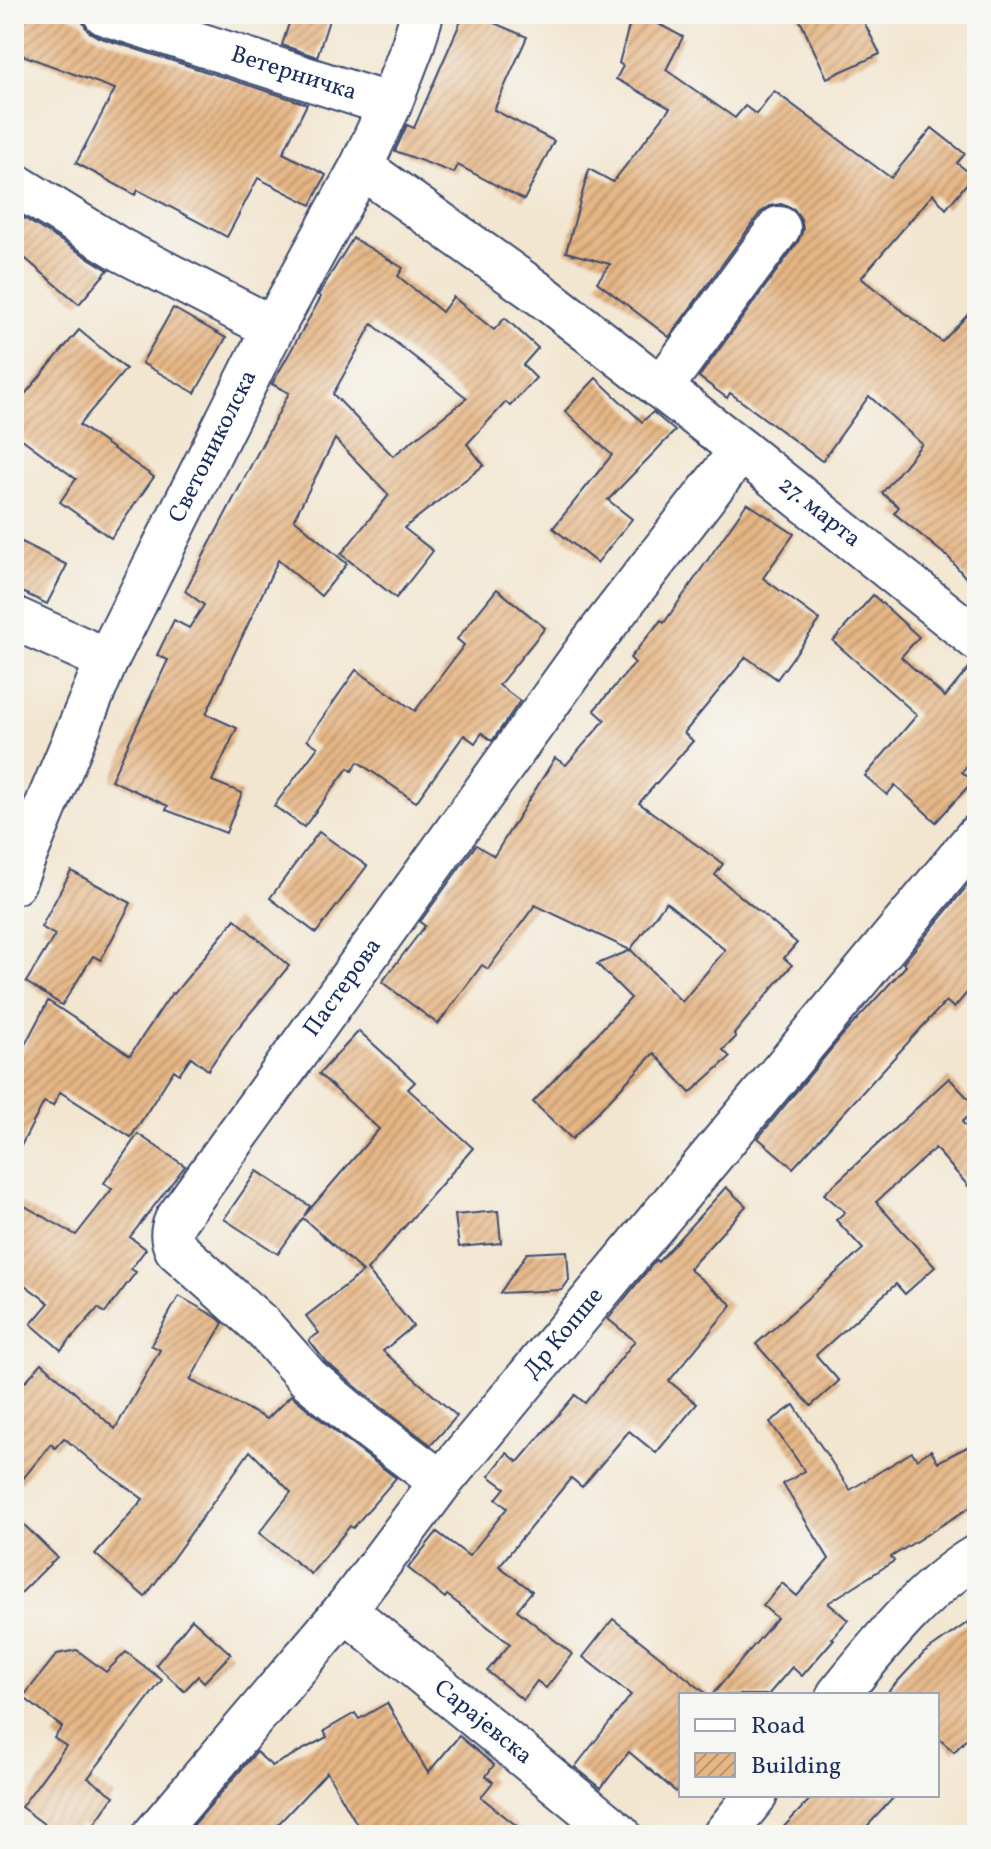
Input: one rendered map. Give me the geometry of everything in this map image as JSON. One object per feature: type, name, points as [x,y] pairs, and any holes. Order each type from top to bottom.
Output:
[{"type":"street","name":"Ветерничка","points":[[105,14],[390,105]]},
{"type":"street","name":"Светониколска","points":[[14,883],[107,660],[273,328],[361,167],[390,105],[422,14]]},
{"type":"street","name":"27. марта","points":[[361,167],[544,297],[977,639]]},
{"type":"street","points":[[14,184],[121,250],[273,328]]},
{"type":"street","points":[[661,388],[779,228]]},
{"type":"street","name":"Пастерова","points":[[441,1482],[309,1379],[262,1326],[176,1249],[173,1228],[593,641],[741,450]]},
{"type":"street","points":[[14,618],[107,660]]},
{"type":"street","name":"Др Копше","points":[[154,1835],[345,1610],[441,1482],[977,836]]},
{"type":"street","points":[[840,1693],[927,1593],[977,1556]]},
{"type":"street","name":"Сарајевска","points":[[345,1610],[620,1835]]},
{"type":"street","points":[[724,1835],[754,1797]]},
{"type":"building","points":[[19,14],[64,14],[82,21],[88,31],[98,37],[307,104],[283,153],[326,175],[311,205],[258,178],[227,237],[138,190],[135,195],[76,163],[115,89],[14,52],[14,28]]},
{"type":"building","points":[[292,14],[331,14],[317,57],[282,45]]},
{"type":"building","points":[[464,14],[473,14],[527,37],[494,110],[554,141],[524,200],[458,165],[454,173],[395,151],[407,125],[414,128]]},
{"type":"building","points":[[636,14],[683,37],[666,70],[735,118],[745,106],[756,114],[774,91],[891,178],[932,128],[965,154],[957,163],[973,176],[946,209],[933,194],[861,278],[942,342],[977,305],[977,591],[949,558],[894,513],[899,507],[882,493],[922,444],[869,396],[822,461],[730,393],[727,398],[699,377],[798,242],[803,230],[801,219],[794,209],[781,204],[770,206],[760,213],[669,337],[597,282],[610,264],[566,252],[589,169],[613,182],[670,108],[616,79],[623,66],[619,63],[629,26]]},
{"type":"building","points":[[797,14],[860,14],[880,54],[827,78]]},
{"type":"building","points":[[14,212],[108,270],[79,304],[14,249]]},
{"type":"building","points":[[353,238],[403,268],[398,276],[442,312],[453,297],[494,330],[505,318],[538,348],[523,365],[536,378],[510,406],[506,402],[467,444],[484,465],[404,528],[433,551],[396,598],[341,554],[389,495],[335,439],[294,519],[347,564],[321,596],[278,560],[206,714],[237,728],[212,781],[242,793],[226,833],[166,810],[168,806],[111,780],[168,660],[157,655],[174,620],[189,628],[204,605],[185,591],[289,393],[272,384],[321,297],[318,295]],"holes":[[[372,324],[467,398],[393,456],[333,394]]]},
{"type":"building","points":[[173,308],[226,338],[195,393],[142,363]]},
{"type":"building","points":[[79,330],[126,369],[79,425],[154,477],[111,538],[60,502],[76,479],[14,433],[14,407]]},
{"type":"building","points":[[596,378],[642,422],[653,412],[675,431],[608,500],[632,519],[597,563],[553,528],[612,455],[565,411]]},
{"type":"building","points":[[747,503],[794,534],[763,578],[820,620],[777,679],[746,657],[684,733],[693,741],[639,803],[723,864],[715,875],[797,943],[784,958],[792,965],[723,1050],[730,1057],[690,1093],[654,1053],[572,1139],[533,1102],[631,998],[597,964],[631,950],[682,1002],[725,950],[666,902],[630,950],[535,905],[488,969],[482,965],[438,1024],[382,982],[425,926],[420,922],[476,845],[494,856],[555,758],[566,765],[605,720],[594,710],[635,663],[630,658],[661,620],[664,623]]},
{"type":"building","points":[[14,538],[67,565],[47,604],[14,588]]},
{"type":"building","points":[[497,589],[545,628],[499,685],[520,701],[492,741],[482,733],[475,743],[464,735],[416,802],[358,762],[352,771],[348,768],[304,827],[274,806],[318,747],[307,740],[356,670],[415,711],[464,645],[457,639]]},
{"type":"building","points":[[873,595],[919,637],[901,657],[945,697],[977,662],[977,753],[962,772],[973,781],[936,822],[895,785],[887,795],[865,776],[917,715],[833,641]]},
{"type":"building","points":[[319,832],[367,866],[316,933],[270,898]]},
{"type":"building","points":[[71,871],[131,903],[101,960],[93,956],[62,1005],[26,982],[55,935],[41,927]]},
{"type":"building","points":[[977,874],[977,981],[954,1008],[946,1001],[793,1168],[758,1138],[840,1038],[906,966],[903,963]]},
{"type":"building","points":[[235,919],[289,966],[232,1035],[208,1070],[191,1057],[179,1074],[174,1070],[131,1137],[60,1092],[53,1106],[44,1102],[14,1159],[14,1065],[48,1001],[130,1055],[172,993]]},
{"type":"building","points":[[359,1031],[415,1082],[408,1089],[473,1148],[367,1270],[413,1326],[383,1351],[457,1416],[431,1445],[326,1362],[309,1340],[319,1333],[306,1316],[363,1272],[303,1218],[278,1254],[224,1219],[257,1171],[310,1206],[304,1216],[379,1129],[319,1074]]},
{"type":"building","points":[[949,1078],[977,1108],[962,1122],[977,1139],[977,1196],[935,1148],[876,1202],[935,1267],[905,1294],[896,1284],[816,1355],[839,1381],[811,1406],[756,1344],[863,1249],[836,1220],[845,1212],[824,1194]]},
{"type":"building","points":[[138,1134],[185,1166],[130,1237],[146,1249],[131,1269],[136,1272],[105,1313],[98,1308],[61,1350],[31,1324],[49,1303],[14,1277],[14,1200],[76,1235],[112,1189],[104,1183]]},
{"type":"building","points":[[726,1187],[746,1206],[689,1269],[732,1305],[669,1381],[697,1404],[656,1453],[629,1431],[582,1487],[571,1478],[499,1566],[532,1591],[517,1610],[572,1654],[546,1688],[537,1681],[523,1700],[487,1671],[510,1644],[408,1568],[437,1532],[469,1556],[507,1508],[496,1499],[505,1488],[489,1476],[507,1453],[518,1462],[575,1395],[585,1403],[635,1341],[608,1319],[656,1260],[658,1262]]},
{"type":"building","points":[[498,1211],[501,1243],[459,1247],[455,1215]]},
{"type":"building","points":[[567,1251],[569,1280],[562,1290],[500,1293],[527,1253]]},
{"type":"building","points":[[179,1296],[223,1323],[190,1380],[267,1419],[291,1395],[396,1478],[353,1528],[350,1526],[311,1574],[259,1533],[291,1492],[250,1451],[145,1597],[95,1554],[143,1499],[64,1438],[55,1448],[51,1444],[14,1490],[14,1394],[42,1363],[115,1429],[160,1350],[151,1345]]},
{"type":"building","points":[[794,1405],[850,1490],[912,1452],[917,1459],[931,1450],[938,1462],[977,1442],[977,1503],[891,1557],[894,1561],[828,1603],[848,1620],[802,1676],[792,1667],[770,1693],[714,1693],[777,1618],[763,1606],[782,1583],[797,1596],[829,1559],[783,1484],[805,1471],[770,1422]]},
{"type":"building","points":[[14,1515],[57,1557],[14,1600]]},
{"type":"building","points":[[977,1616],[977,1728],[954,1752],[939,1739],[939,1693],[887,1693],[924,1653]]},
{"type":"building","points":[[192,1619],[231,1654],[204,1682],[198,1676],[184,1691],[156,1665]]},
{"type":"building","points":[[613,1619],[706,1693],[679,1693],[679,1794],[629,1752],[601,1788],[575,1767],[631,1695],[583,1657]]},
{"type":"building","points":[[77,1650],[106,1672],[126,1652],[162,1680],[88,1778],[114,1796],[90,1830],[81,1824],[73,1835],[59,1835],[21,1807],[66,1746],[54,1738],[62,1727],[23,1697],[57,1654]]},
{"type":"building","points":[[387,1703],[428,1773],[459,1736],[494,1765],[486,1776],[493,1782],[481,1797],[528,1835],[363,1835],[327,1772],[268,1835],[185,1835],[256,1752],[272,1766],[327,1737],[324,1731],[355,1713],[359,1719]]},
{"type":"building","points":[[812,1797],[894,1797],[859,1835],[776,1835]]}]
